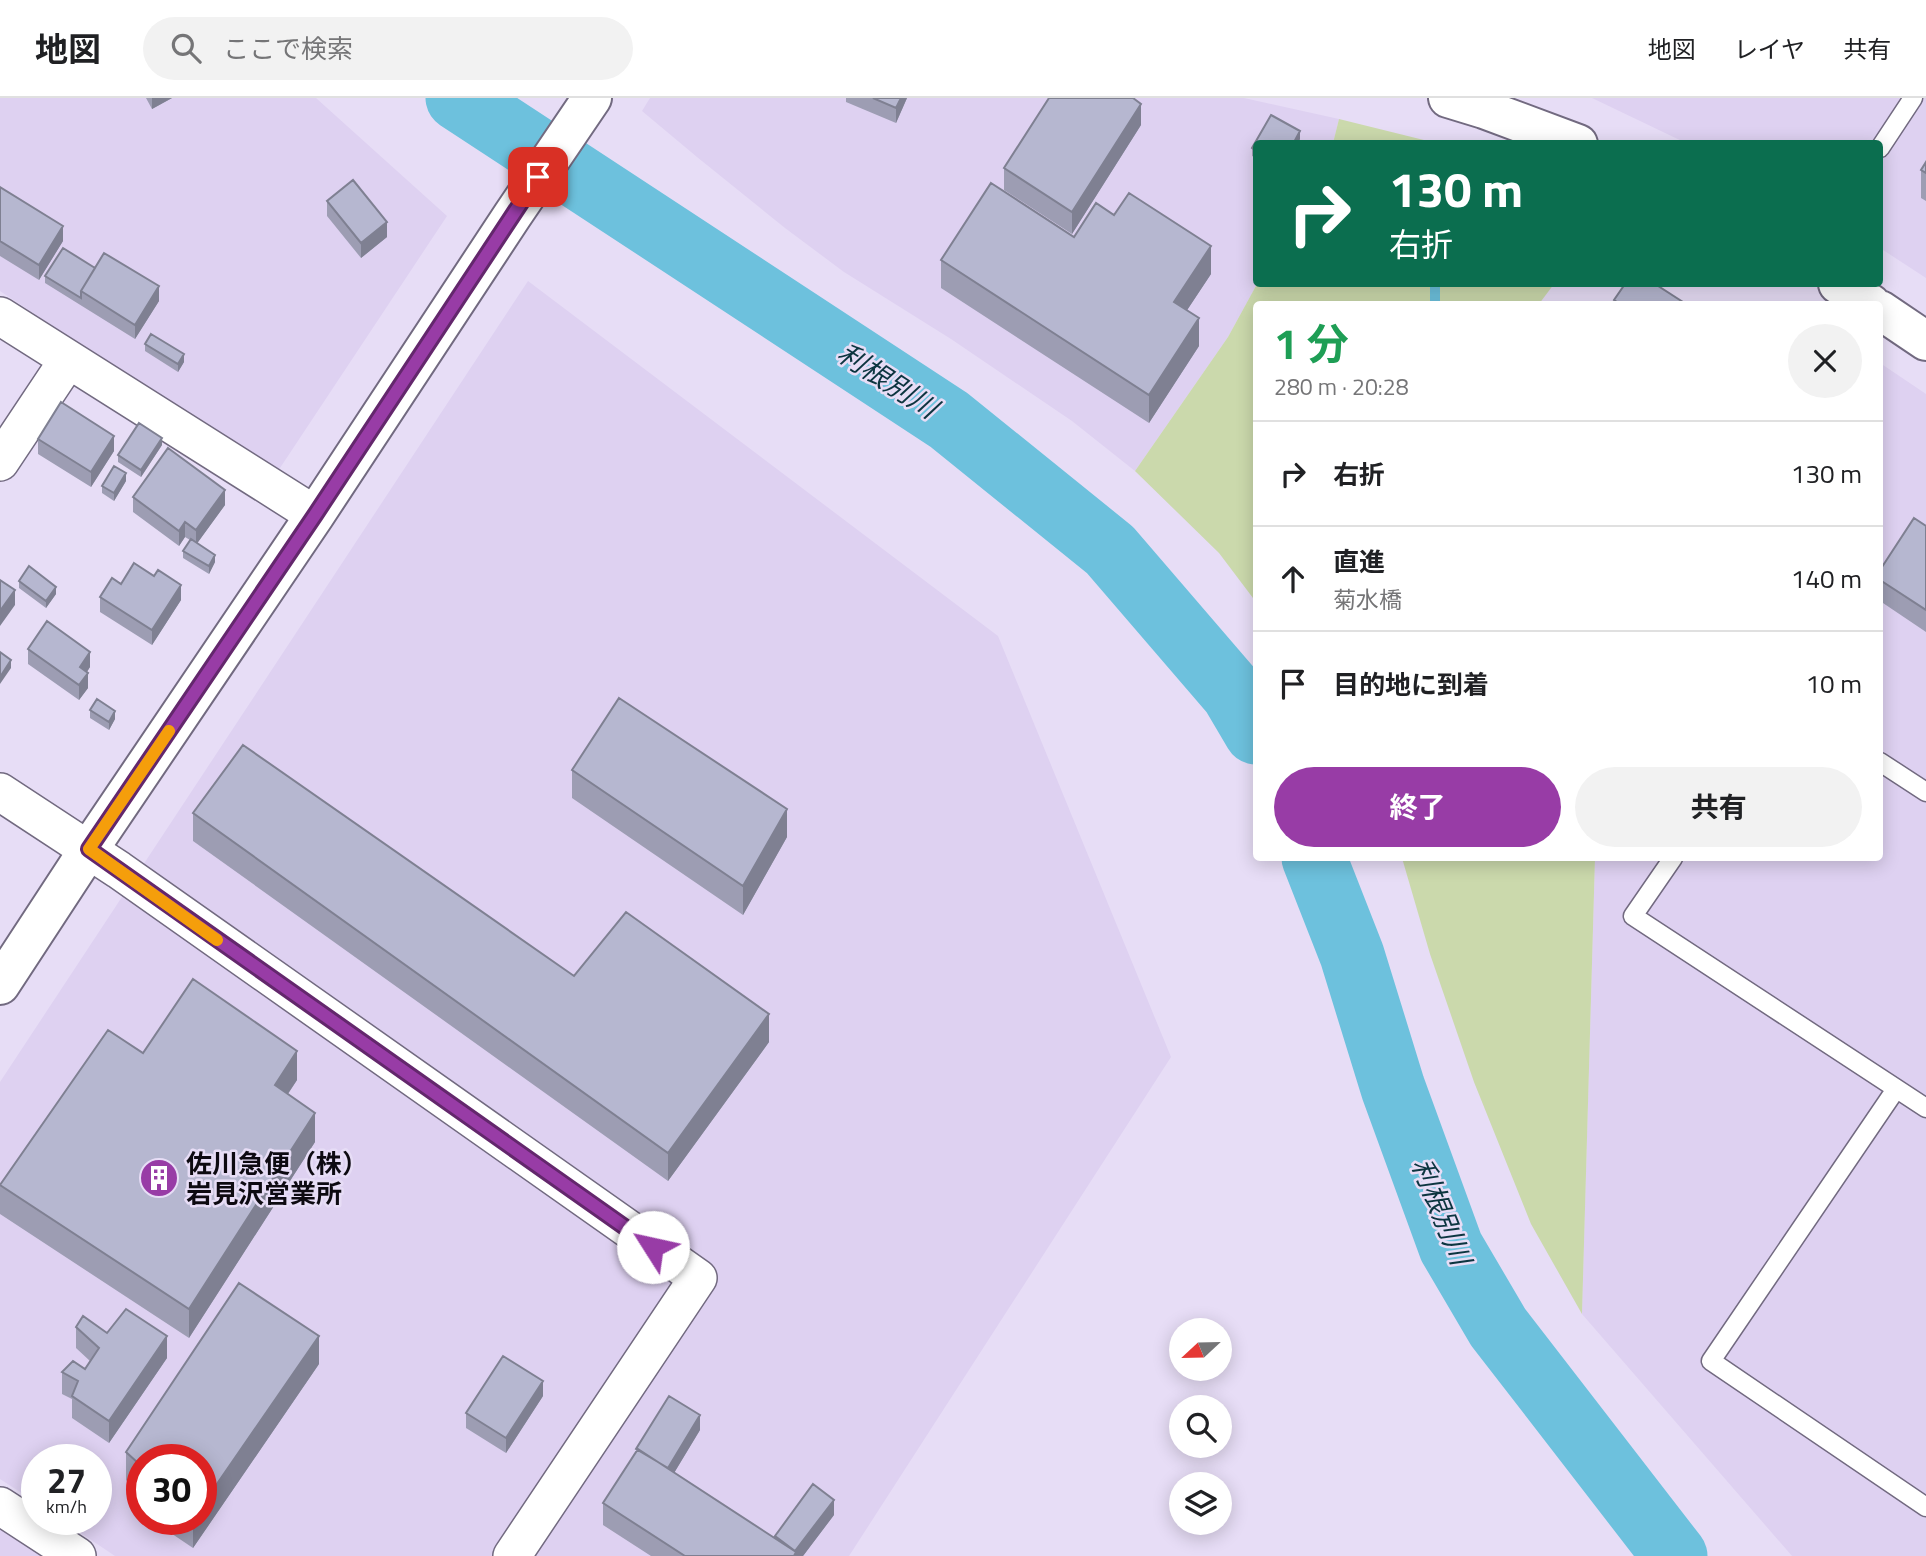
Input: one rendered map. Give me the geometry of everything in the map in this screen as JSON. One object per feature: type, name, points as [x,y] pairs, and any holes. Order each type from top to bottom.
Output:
[{"type":"street","points":[[1448,98],[1567,140]]},
{"type":"street","points":[[0,985],[585,108]]},
{"type":"street","points":[[1843,287],[1866,301]]},
{"type":"street","points":[[1883,312],[1926,341]]},
{"type":"street","points":[[0,316],[315,515]]},
{"type":"street","points":[[0,462],[68,360]]},
{"type":"street","points":[[0,792],[89,849],[698,1278],[512,1556]]},
{"type":"street","points":[[0,1506],[77,1556]]},
{"type":"lane","points":[[1883,143],[1913,98]]},
{"type":"lane","points":[[1883,764],[1926,792]]},
{"type":"lane","points":[[1672,861],[1633,916],[1926,1108]]},
{"type":"lane","points":[[1896,1089],[1712,1361],[1926,1507]]},
{"type":"shaded area","points":[[0,98],[316,98],[447,216],[276,474],[0,291]]},
{"type":"shaded area","points":[[650,98],[1244,98],[1339,119],[1334,140],[1253,140],[1253,287],[1255,287],[1228,337],[1135,471],[1072,421],[951,339],[844,272],[785,228],[642,111]]},
{"type":"shaded area","points":[[1592,98],[1926,98],[1926,278],[1883,250],[1883,140],[1680,140]]},
{"type":"shaded area","points":[[528,281],[998,636],[1171,1057],[849,1556],[115,1556],[84,1535],[112,1535],[112,1444],[21,1444],[21,1493],[0,1479],[0,1082]]},
{"type":"shaded area","points":[[1883,365],[1926,394],[1926,1556],[1792,1556],[1582,1314],[1595,861],[1883,861]]},
{"type":"shaded area","points":[[0,1523],[49,1556],[0,1556]]},
{"type":"green space","points":[[1339,119],[1424,140],[1334,140]]},
{"type":"green space","points":[[1255,287],[1552,287],[1541,301],[1253,301],[1253,598],[1219,553],[1135,471],[1228,337]]},
{"type":"green space","points":[[1403,861],[1595,861],[1582,1314],[1531,1224],[1474,1082],[1430,954]]},
{"type":"building","points":[[873,98],[901,98],[896,108]]},
{"type":"building","points":[[1049,98],[1133,98],[1141,104],[1072,212],[1004,168]]},
{"type":"building","points":[[1271,115],[1300,131],[1295,140],[1257,140]]},
{"type":"building","points":[[353,180],[387,222],[361,243],[327,201]]},
{"type":"building","points":[[991,183],[1074,237],[1096,203],[1114,215],[1129,193],[1211,246],[1174,302],[1199,318],[1149,395],[941,260]]},
{"type":"building","points":[[0,187],[63,226],[39,265],[0,241]]},
{"type":"building","points":[[63,248],[95,268],[81,291],[81,298],[45,276]]},
{"type":"building","points":[[104,253],[159,286],[135,325],[81,291]]},
{"type":"building","points":[[1623,287],[1660,287],[1681,301],[1616,301]]},
{"type":"building","points":[[151,334],[184,354],[178,364],[145,344]]},
{"type":"building","points":[[61,402],[114,436],[91,472],[38,439]]},
{"type":"building","points":[[139,423],[162,438],[141,470],[118,455]]},
{"type":"building","points":[[168,448],[225,490],[196,530],[185,522],[179,531],[133,497]]},
{"type":"building","points":[[114,466],[126,473],[114,493],[102,486]]},
{"type":"building","points":[[1914,518],[1926,526],[1926,610],[1883,582],[1883,565]]},
{"type":"building","points":[[191,539],[215,555],[209,566],[183,551]]},
{"type":"building","points":[[134,563],[154,576],[158,570],[181,585],[152,630],[100,597],[112,578],[121,584]]},
{"type":"building","points":[[29,566],[56,587],[46,601],[19,581]]},
{"type":"building","points":[[0,580],[15,590],[0,611]]},
{"type":"building","points":[[47,621],[90,652],[80,667],[88,673],[79,685],[28,649]]},
{"type":"building","points":[[0,652],[11,660],[0,677]]},
{"type":"building","points":[[619,698],[787,809],[743,886],[572,770]]},
{"type":"building","points":[[97,699],[115,711],[109,722],[90,710]]},
{"type":"building","points":[[243,745],[574,976],[626,912],[769,1014],[668,1153],[193,813]]},
{"type":"building","name":"佐川急便（株） 岩見沢営業所","points":[[193,979],[297,1051],[275,1085],[315,1113],[189,1309],[0,1185],[108,1030],[143,1053]]},
{"type":"building","points":[[239,1283],[319,1336],[217,1484],[217,1444],[131,1444]]},
{"type":"building","points":[[126,1309],[167,1336],[109,1421],[72,1396],[78,1381],[62,1372],[73,1361],[85,1369],[99,1348],[76,1327],[83,1316],[107,1333]]},
{"type":"building","points":[[503,1356],[543,1381],[506,1438],[466,1413]]},
{"type":"building","points":[[669,1396],[700,1415],[668,1468],[636,1449]]},
{"type":"building","points":[[638,1449],[796,1552],[794,1556],[685,1556],[603,1503]]},
{"type":"building","points":[[813,1484],[834,1500],[795,1551],[775,1536]]},
{"type":"waterway","name":"利根別川","points":[[458,98],[949,420],[1110,550],[1233,693],[1253,727]]},
{"type":"waterway","points":[[1435,287],[1435,301]]},
{"type":"waterway","name":"利根別川","points":[[1315,861],[1352,955],[1393,1088],[1451,1247],[1498,1327],[1675,1556]]},
{"type":"slow traffic","points":[[169,731],[89,849],[217,940]]},
{"type":"place","name":"佐川急便（株） 岩見沢営業所","points":[[159,1178]]},
{"type":"route","points":[[538,177],[315,515],[89,849],[653,1247]]}]
